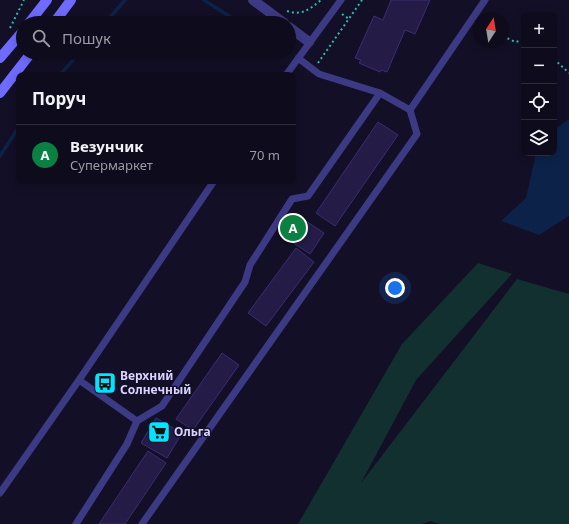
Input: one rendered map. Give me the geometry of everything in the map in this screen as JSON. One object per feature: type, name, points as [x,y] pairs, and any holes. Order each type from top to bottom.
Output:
[{"type":"main road","points":[[34,16],[47,0]]},
{"type":"main road","points":[[59,16],[70,0]]},
{"type":"main road","points":[[0,58],[16,39]]},
{"type":"main road","points":[[16,72],[26,60]]},
{"type":"main road","points":[[0,93],[16,72]]},
{"type":"street","points":[[253,0],[275,16]]},
{"type":"street","points":[[296,32],[309,42]]},
{"type":"lane","points":[[288,72],[341,0]]},
{"type":"lane","points":[[410,110],[485,0]]},
{"type":"lane","points":[[142,524],[417,134],[410,110],[380,93],[313,70],[298,58]]},
{"type":"lane","points":[[76,524],[126,444],[137,421],[162,406],[245,282],[250,265],[292,199],[308,196],[380,93]]},
{"type":"lane","points":[[0,493],[79,380],[212,184]]},
{"type":"lane","points":[[79,380],[137,421]]},
{"type":"path","points":[[16,16],[24,0]]},
{"type":"path","points":[[283,7],[296,13],[307,12],[321,0]]},
{"type":"path","points":[[313,70],[362,0]]},
{"type":"path","points":[[10,29],[16,17]]},
{"type":"path","points":[[509,39],[515,42],[521,41]]},
{"type":"path","points":[[557,62],[569,73]]},
{"type":"green space","points":[[478,263],[512,274],[416,380],[361,483],[517,279],[569,294],[569,524],[439,524],[430,521],[422,524],[298,524],[402,344]]},
{"type":"water","points":[[569,119],[569,216],[539,235],[501,221],[526,198],[535,156],[557,156],[557,128]]},
{"type":"building","points":[[391,0],[430,0],[415,34],[405,30],[387,72],[381,70],[380,72],[359,63],[361,60],[355,58],[374,16],[383,20]]},
{"type":"building","points":[[378,122],[398,135],[335,226],[316,213]]},
{"type":"building","points":[[297,215],[324,233],[310,254],[283,236]]},
{"type":"building","points":[[296,248],[314,262],[266,326],[248,313]]},
{"type":"building","points":[[222,353],[239,365],[193,430],[176,419]]},
{"type":"building","points":[[156,418],[182,433],[167,458],[141,443]]},
{"type":"building","points":[[148,451],[166,463],[125,524],[99,524]]},
{"type":"waterway","points":[[111,16],[125,0]]},
{"type":"waterway","points":[[204,0],[229,16]]},
{"type":"waterway","points":[[63,72],[73,60]]},
{"type":"waterway","points":[[0,156],[16,132]]},
{"type":"place","name":"Везунчик","points":[[293,228]]},
{"type":"place","name":"Верхний Солнечный","points":[[105,383]]},
{"type":"place","name":"Ольга","points":[[159,432]]}]
